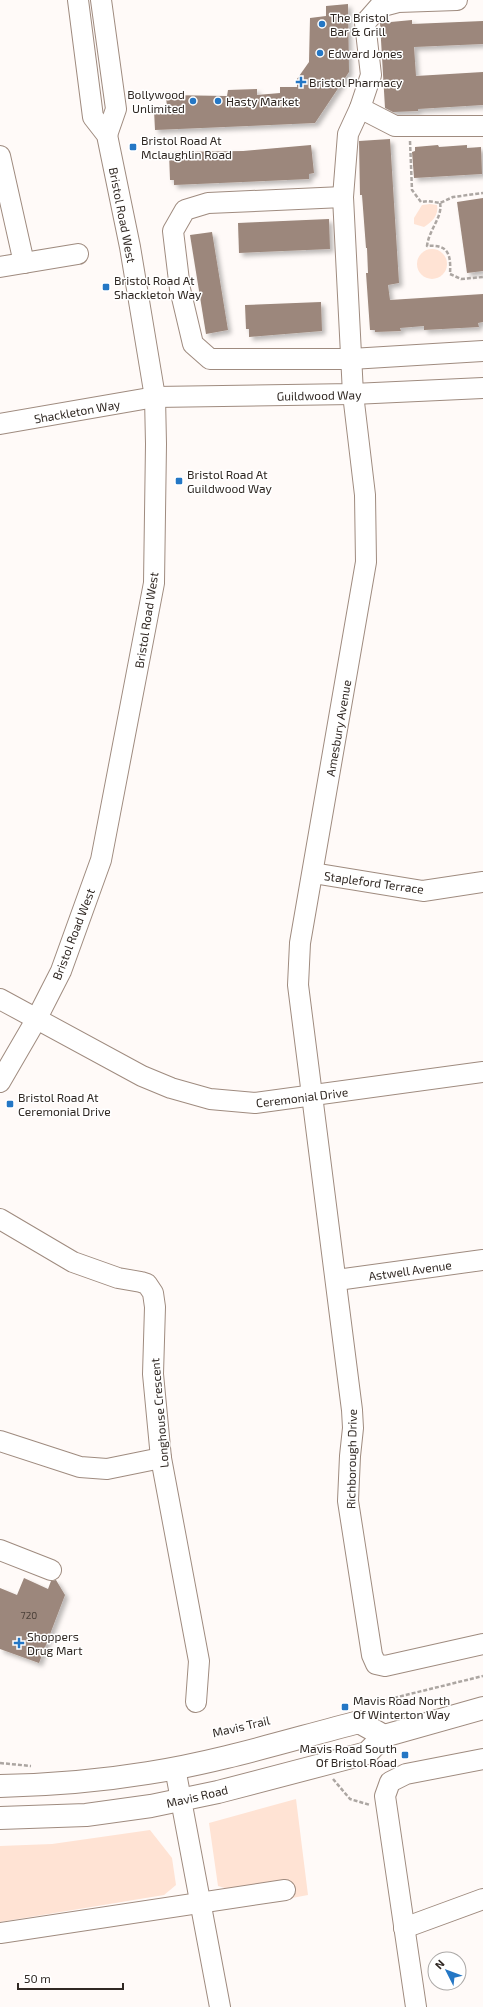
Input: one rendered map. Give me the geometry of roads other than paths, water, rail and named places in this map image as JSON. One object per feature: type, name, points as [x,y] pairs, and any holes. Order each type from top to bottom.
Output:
[{"type":"main road","name":"Mavis Road","points":[[0,1818],[86,1815],[180,1800],[367,1753],[384,1736],[483,1708]]},
{"type":"main road","points":[[0,1786],[45,1785],[147,1773],[175,1768],[359,1722],[384,1736]]},
{"type":"street","name":"Bristol Road West","points":[[0,1082],[62,972],[101,860],[154,583],[156,444],[154,397],[130,247],[107,135],[93,117],[78,0]]},
{"type":"street","points":[[101,0],[116,109],[107,135]]},
{"type":"street","name":"Amesbury Avenue","points":[[313,1096],[298,985],[300,943],[366,562],[365,495],[353,394],[344,252],[343,197],[348,134],[360,108],[371,75],[365,23],[379,7],[398,2],[457,0]]},
{"type":"street","points":[[360,108],[395,126],[483,126]]},
{"type":"street","points":[[0,156],[24,263]]},
{"type":"street","points":[[343,197],[208,203],[185,210],[173,231],[180,289],[193,344],[210,359],[351,359],[483,351]]},
{"type":"street","points":[[0,267],[78,254]]},
{"type":"street","name":"Guildwood Way","points":[[154,397],[353,394],[483,388]]},
{"type":"street","name":"Shackleton Way","points":[[0,424],[154,397]]},
{"type":"street","name":"Stapleford Terrace","points":[[313,873],[423,891],[483,882]]},
{"type":"street","name":"Ceremonial Drive","points":[[0,999],[36,1020],[142,1076],[171,1088],[210,1099],[255,1103],[483,1072]]},
{"type":"street","name":"Richborough Drive","points":[[313,1096],[352,1410],[353,1428],[348,1501],[372,1655],[376,1664],[385,1666],[483,1644]]},
{"type":"street","name":"Longhouse Crescent","points":[[0,1219],[73,1262],[118,1278],[141,1282],[146,1284],[153,1293],[155,1306],[153,1374],[161,1458],[199,1661],[196,1702]]},
{"type":"street","name":"Astwell Avenue","points":[[337,1280],[483,1260]]},
{"type":"street","points":[[0,1441],[80,1467],[107,1469],[161,1458]]},
{"type":"street","points":[[0,1550],[51,1570]]},
{"type":"street","points":[[416,2007],[385,1796],[390,1782],[406,1774],[483,1759]]},
{"type":"street","points":[[175,1768],[180,1800],[202,1903],[220,2007]]},
{"type":"street","points":[[0,1933],[285,1890]]},
{"type":"street","points":[[404,1928],[483,1899]]},
{"type":"place","name":"The Bristol Bar & Grill","points":[[322,24]]},
{"type":"place","name":"Edward Jones","points":[[320,53]]},
{"type":"place","name":"Bristol Pharmacy","points":[[301,82]]},
{"type":"place","name":"Bollywood Unlimited","points":[[193,101]]},
{"type":"place","name":"Hasty Market","points":[[218,101]]},
{"type":"place","name":"Bristol Road At Mclaughlin Road","points":[[133,147]]},
{"type":"place","name":"Bristol Road At Shackleton Way","points":[[106,287]]},
{"type":"place","name":"Bristol Road At Guildwood Way","points":[[179,481]]},
{"type":"place","name":"Bristol Road At Ceremonial Drive","points":[[10,1104]]},
{"type":"place","name":"Shoppers Drug Mart","points":[[19,1643]]},
{"type":"place","name":"Mavis Road North Of Winterton Way","points":[[345,1707]]},
{"type":"place","name":"Mavis Road South Of Bristol Road","points":[[405,1755]]}]
